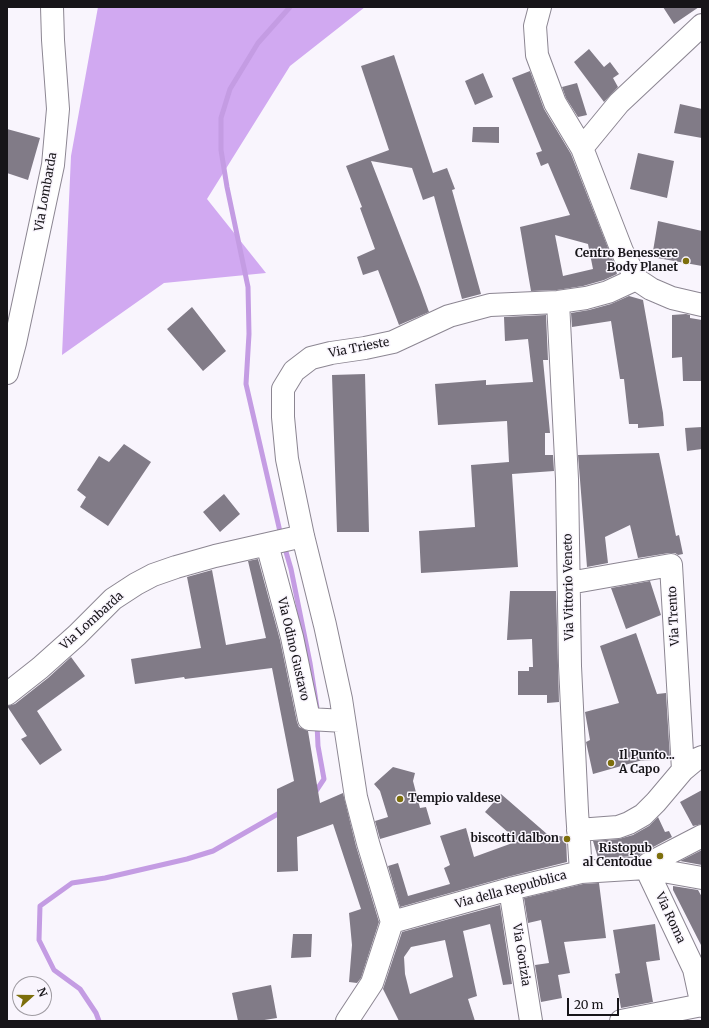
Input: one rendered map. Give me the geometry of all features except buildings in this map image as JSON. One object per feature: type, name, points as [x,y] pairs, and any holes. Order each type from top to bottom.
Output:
[{"type":"street","name":"Via Lombarda","points":[[7,373],[15,343],[53,165],[58,109],[52,7]]},
{"type":"street","points":[[540,7],[535,26],[537,55],[555,103],[582,148],[622,250],[636,279],[651,289],[672,298],[702,305]]},
{"type":"street","points":[[582,148],[618,103],[702,25]]},
{"type":"street","name":"Via Trieste","points":[[303,536],[287,459],[283,417],[283,390],[294,370],[311,358],[393,342],[449,316],[490,305],[558,302],[586,298],[608,292],[636,279]]},
{"type":"street","name":"Via Vittorio Veneto","points":[[558,302],[567,479],[570,674],[581,872]]},
{"type":"street","name":"Via Lombarda","points":[[7,694],[40,668],[77,635],[113,599],[136,584],[153,575],[176,567],[215,556],[303,536]]},
{"type":"street","points":[[303,536],[325,625],[344,721],[356,798],[392,922],[372,983],[347,1021]]},
{"type":"street","name":"Via Odino Gustavo","points":[[267,544],[292,637],[309,719],[344,721]]},
{"type":"street","name":"Via Trento","points":[[568,584],[671,565],[683,770]]},
{"type":"street","points":[[578,830],[618,827],[630,823],[642,815],[656,802],[683,770],[695,760],[702,757]]},
{"type":"street","points":[[646,868],[648,864],[702,836]]},
{"type":"street","name":"Via della Repubblica","points":[[392,922],[581,872],[646,868],[702,878]]},
{"type":"street","name":"Via Roma","points":[[646,868],[698,972],[702,1005]]},
{"type":"street","name":"Via Gorizia","points":[[510,890],[531,1021]]},
{"type":"street","points":[[621,1021],[702,1005]]},
{"type":"shaded area","points":[[98,7],[365,7],[290,66],[207,199],[266,273],[164,283],[62,355],[71,156]]},
{"type":"waterway","points":[[281,536],[246,384],[249,334],[248,287],[227,187],[221,150],[221,118],[230,89],[258,43],[290,7]]},
{"type":"waterway","points":[[284,545],[291,569],[310,663],[317,708]]},
{"type":"waterway","points":[[314,794],[324,779],[318,746],[317,724]]},
{"type":"waterway","points":[[99,1021],[96,1013],[80,989],[54,970],[39,940],[40,906],[72,883],[105,878],[187,859],[213,851],[283,811]]},
{"type":"place","name":"Centro Benessere Body Planet","points":[[686,261]]},
{"type":"place","name":"Il Punto... A Capo","points":[[611,763]]},
{"type":"place","name":"Tempio valdese","points":[[400,799]]},
{"type":"place","name":"biscotti dalbon","points":[[567,839]]},
{"type":"place","name":"Ristopub al Centodue","points":[[660,856]]}]
